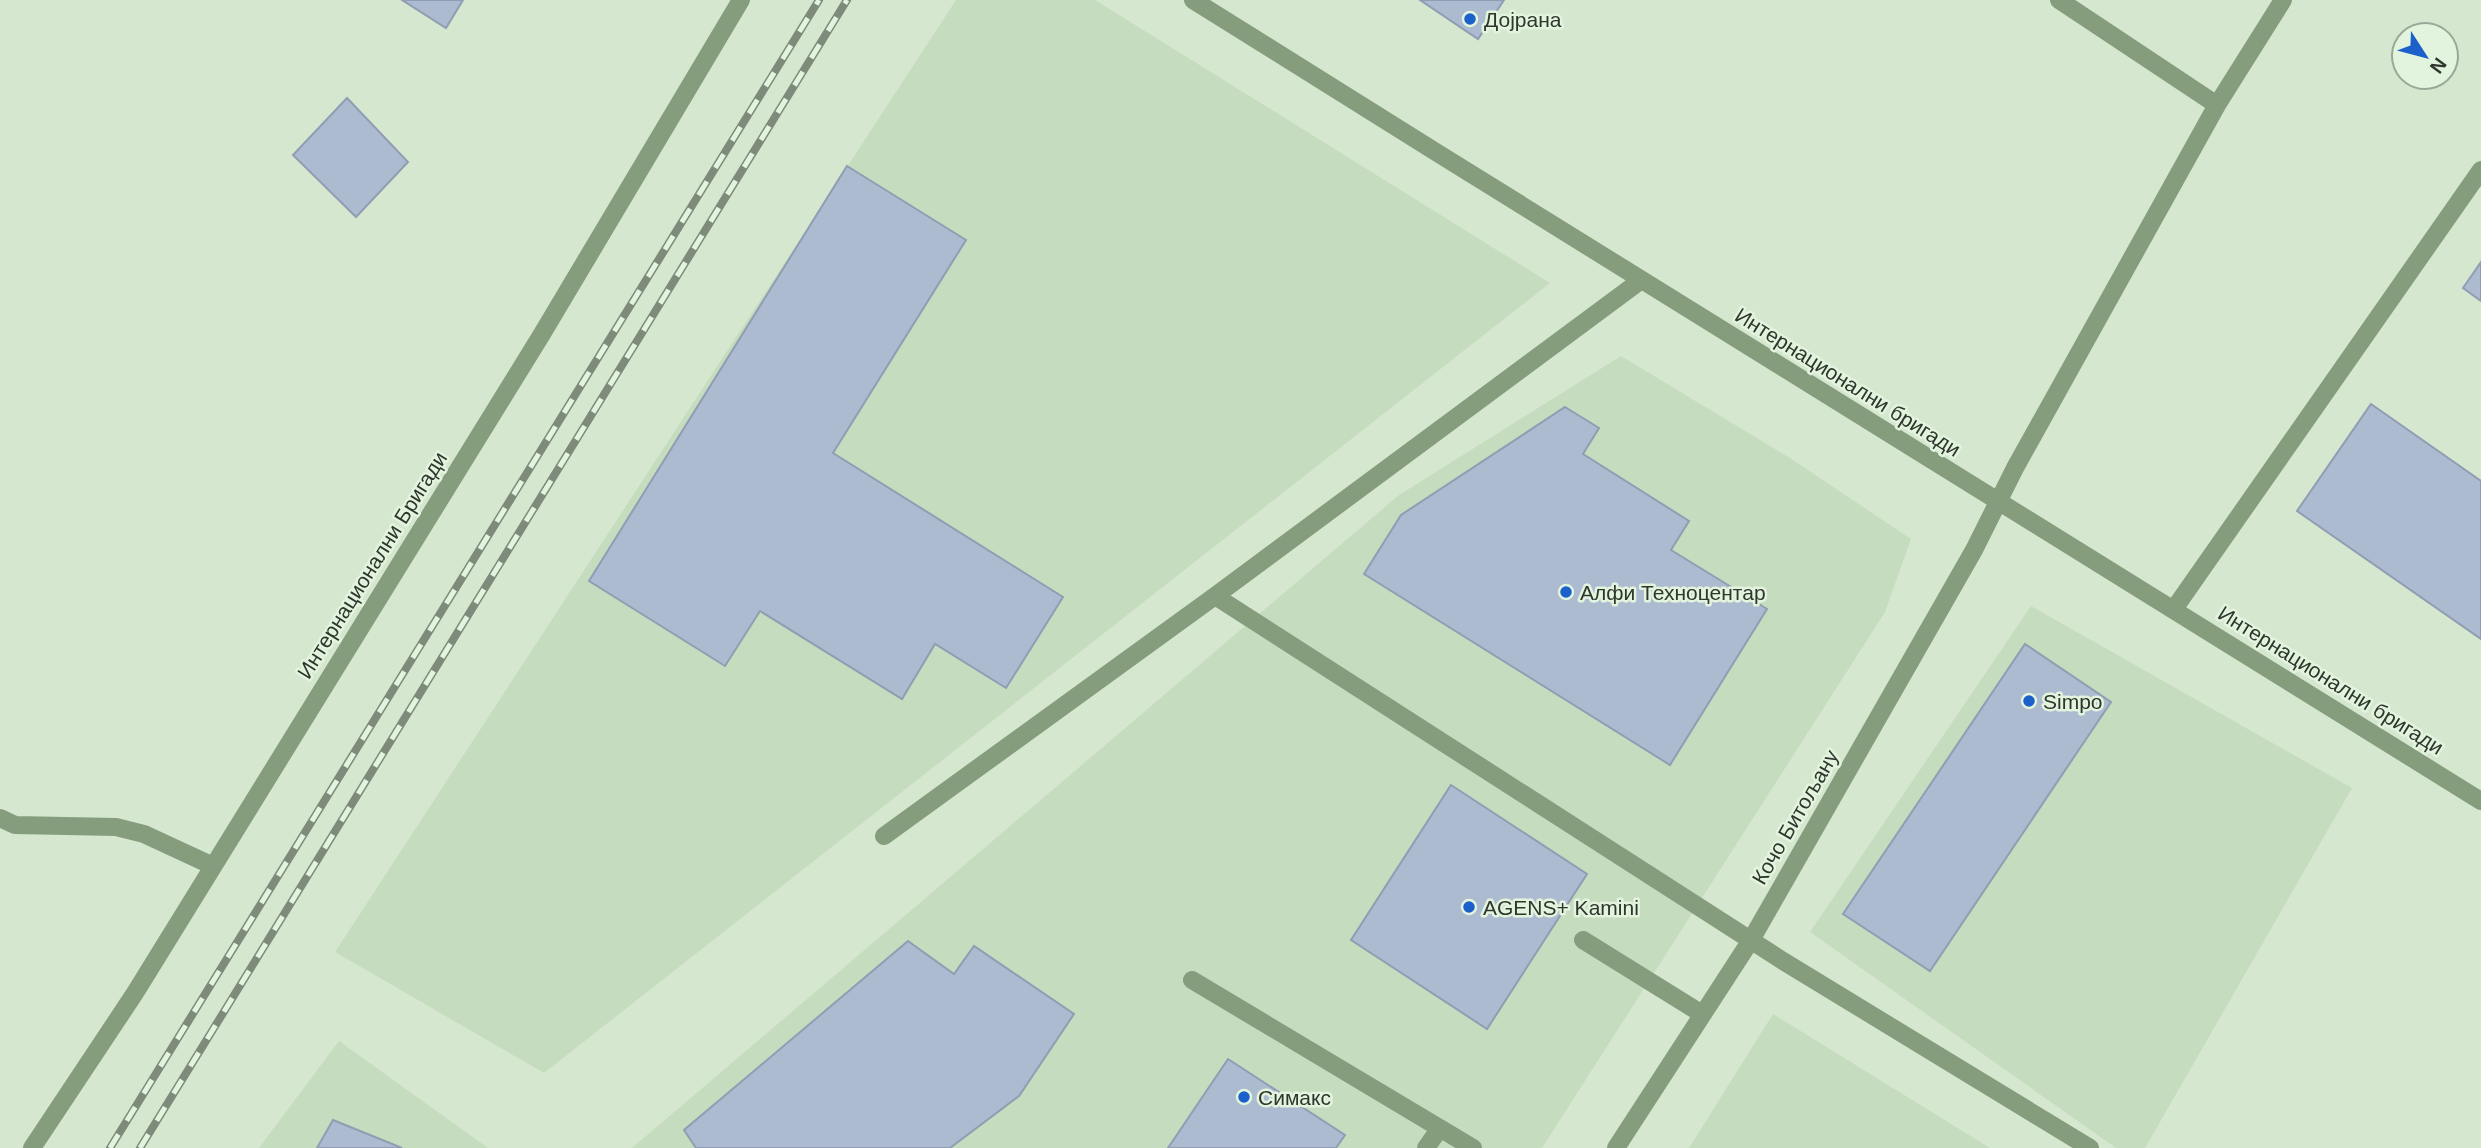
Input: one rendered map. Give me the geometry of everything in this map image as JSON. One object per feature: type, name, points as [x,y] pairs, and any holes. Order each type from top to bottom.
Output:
[{"type":"street","name":"Интернационални Бригади","points":[[32,1148],[135,993],[535,345],[741,0]]},
{"type":"street","name":"Интернационални бригади","points":[[1193,0],[1640,281],[2481,801]]},
{"type":"street","points":[[2059,0],[2217,105]]},
{"type":"street","name":"Кочо Битољану","points":[[1616,1148],[1751,940],[1974,550],[1997,500],[2217,105],[2283,0]]},
{"type":"street","points":[[2174,609],[2481,170]]},
{"type":"street","points":[[884,836],[1215,596],[1640,281]]},
{"type":"street","points":[[1215,596],[1751,940],[2090,1148]]},
{"type":"street","points":[[0,818],[15,825],[116,827],[144,834],[213,866]]},
{"type":"street","points":[[1583,940],[1702,1014]]},
{"type":"street","points":[[1192,980],[1473,1148]]},
{"type":"street","points":[[1426,1148],[1440,1128]]},
{"type":"shaded area","points":[[956,0],[1095,0],[1550,283],[544,1073],[335,952]]},
{"type":"shaded area","points":[[1621,356],[1790,458],[1911,539],[1885,612],[1542,1148],[632,1148],[1399,495]]},
{"type":"shaded area","points":[[2031,606],[2352,788],[2145,1148],[2116,1148],[1810,932]]},
{"type":"shaded area","points":[[1773,1014],[1990,1148],[1689,1148]]},
{"type":"shaded area","points":[[339,1041],[488,1148],[259,1148]]},
{"type":"building","points":[[402,0],[463,0],[446,28]]},
{"type":"building","name":"Дојрана","points":[[1420,0],[1504,0],[1478,39]]},
{"type":"building","points":[[347,98],[408,162],[356,217],[293,155]]},
{"type":"building","points":[[847,166],[966,240],[833,453],[1063,597],[1006,688],[935,644],[902,699],[760,611],[725,666],[589,581]]},
{"type":"building","points":[[2481,262],[2481,301],[2463,288]]},
{"type":"building","points":[[2371,404],[2481,481],[2481,639],[2297,511]]},
{"type":"building","name":"Алфи Техноцентар","points":[[1565,407],[1599,428],[1583,454],[1689,521],[1671,550],[1767,609],[1670,765],[1364,574],[1401,515]]},
{"type":"building","points":[[2025,644],[2111,702],[1930,971],[1843,914]]},
{"type":"building","name":"AGENS+ Kamini","points":[[1451,785],[1587,874],[1487,1029],[1351,940]]},
{"type":"building","points":[[908,941],[954,974],[974,946],[1074,1014],[1019,1096],[950,1148],[696,1148],[684,1130]]},
{"type":"building","name":"Симакс","points":[[1228,1059],[1345,1135],[1336,1148],[1168,1148]]},
{"type":"building","points":[[333,1120],[402,1148],[317,1148]]},
{"type":"railway","points":[[110,1148],[819,0]]},
{"type":"railway","points":[[140,1148],[847,0]]},
{"type":"place","name":"Дојрана","points":[[1470,19]]},
{"type":"place","name":"Алфи Техноцентар","points":[[1566,592]]},
{"type":"place","name":"Simpo","points":[[2029,701]]},
{"type":"place","name":"AGENS+ Kamini","points":[[1469,907]]},
{"type":"place","name":"Симакс","points":[[1244,1097]]}]
